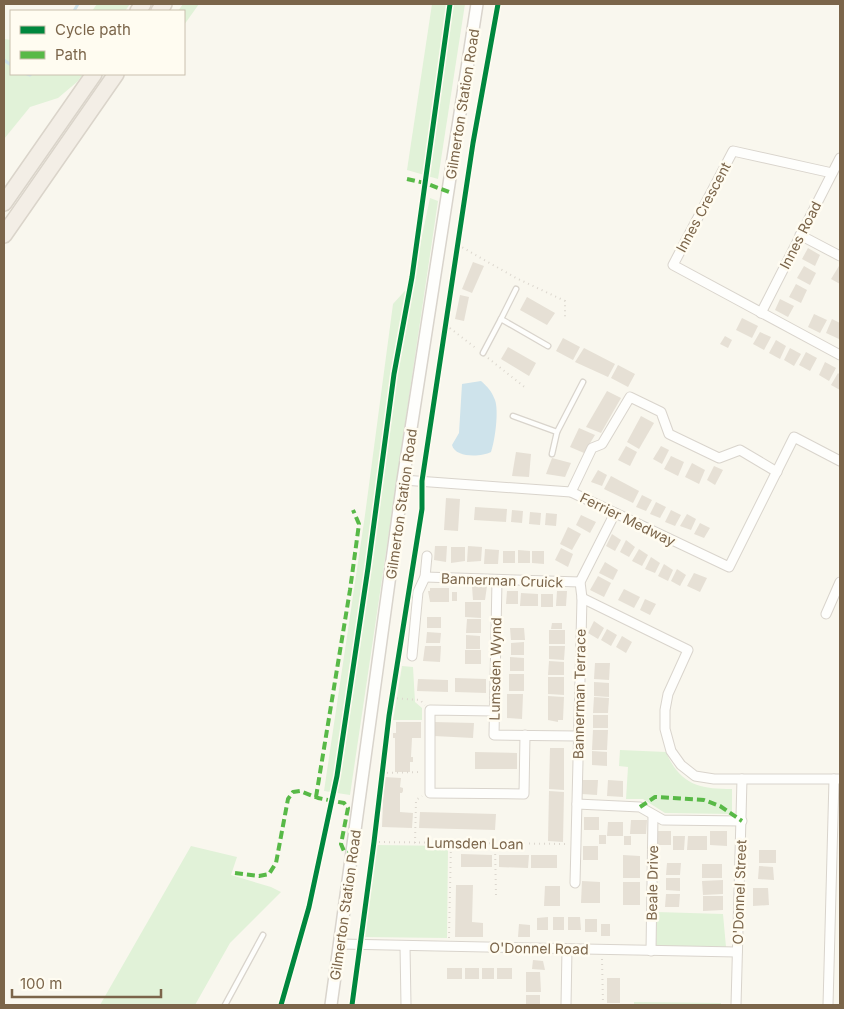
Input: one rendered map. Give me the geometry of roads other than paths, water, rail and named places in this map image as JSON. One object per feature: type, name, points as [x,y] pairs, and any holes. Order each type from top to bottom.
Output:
[{"type":"highway","points":[[4,203],[93,75]]},
{"type":"highway","points":[[4,235],[115,75]]},
{"type":"street","name":"Gilmerton Station Road","points":[[331,1005],[403,480],[477,4]]},
{"type":"street","name":"Innes Crescent","points":[[761,313],[673,265],[733,151],[832,173]]},
{"type":"street","name":"Innes Road","points":[[761,313],[840,159]]},
{"type":"street","points":[[800,235],[840,256]]},
{"type":"street","points":[[761,313],[840,355]]},
{"type":"street","points":[[571,492],[592,448],[602,444],[630,397],[661,412],[669,434],[719,458],[740,450],[777,472],[794,437],[840,460]]},
{"type":"street","name":"Ferrier Medway","points":[[403,480],[571,492],[729,567],[777,472]]},
{"type":"street","points":[[580,582],[615,513]]},
{"type":"street","name":"Bannerman Cruick","points":[[412,656],[418,592],[425,577],[427,556]]},
{"type":"street","name":"Bannerman Cruick","points":[[425,577],[580,582]]},
{"type":"street","name":"Lumsden Wynd","points":[[497,580],[494,735],[578,736]]},
{"type":"street","name":"Bannerman Terrace","points":[[575,883],[582,598],[580,582]]},
{"type":"street","points":[[826,614],[840,582]]},
{"type":"street","points":[[582,598],[688,650],[668,694],[665,710],[666,729],[671,751],[681,765],[694,776],[714,779],[837,779],[828,1005]]},
{"type":"street","points":[[494,711],[430,710],[430,793],[524,794],[525,735]]},
{"type":"street","name":"O'Donnel Street","points":[[736,1005],[742,779]]},
{"type":"street","points":[[577,804],[640,807],[663,820],[742,821]]},
{"type":"street","name":"Beale Drive","points":[[651,950],[653,815]]},
{"type":"street","name":"O'Donnel Road","points":[[340,944],[737,952]]},
{"type":"street","points":[[405,946],[406,1005]]},
{"type":"street","points":[[566,949],[566,1005]]},
{"type":"lane","points":[[483,353],[516,289]]},
{"type":"lane","points":[[501,319],[548,346]]},
{"type":"lane","points":[[552,454],[557,432],[583,382]]},
{"type":"lane","points":[[513,416],[557,432]]},
{"type":"lane","points":[[225,1005],[263,935]]},
{"type":"water","points":[[481,381],[491,392],[497,411],[491,452],[475,455],[463,454],[454,449],[452,445],[459,433],[462,384]]},
{"type":"waterway","points":[[75,10],[78,4]]},
{"type":"waterway","points":[[4,60],[10,64]]}]
